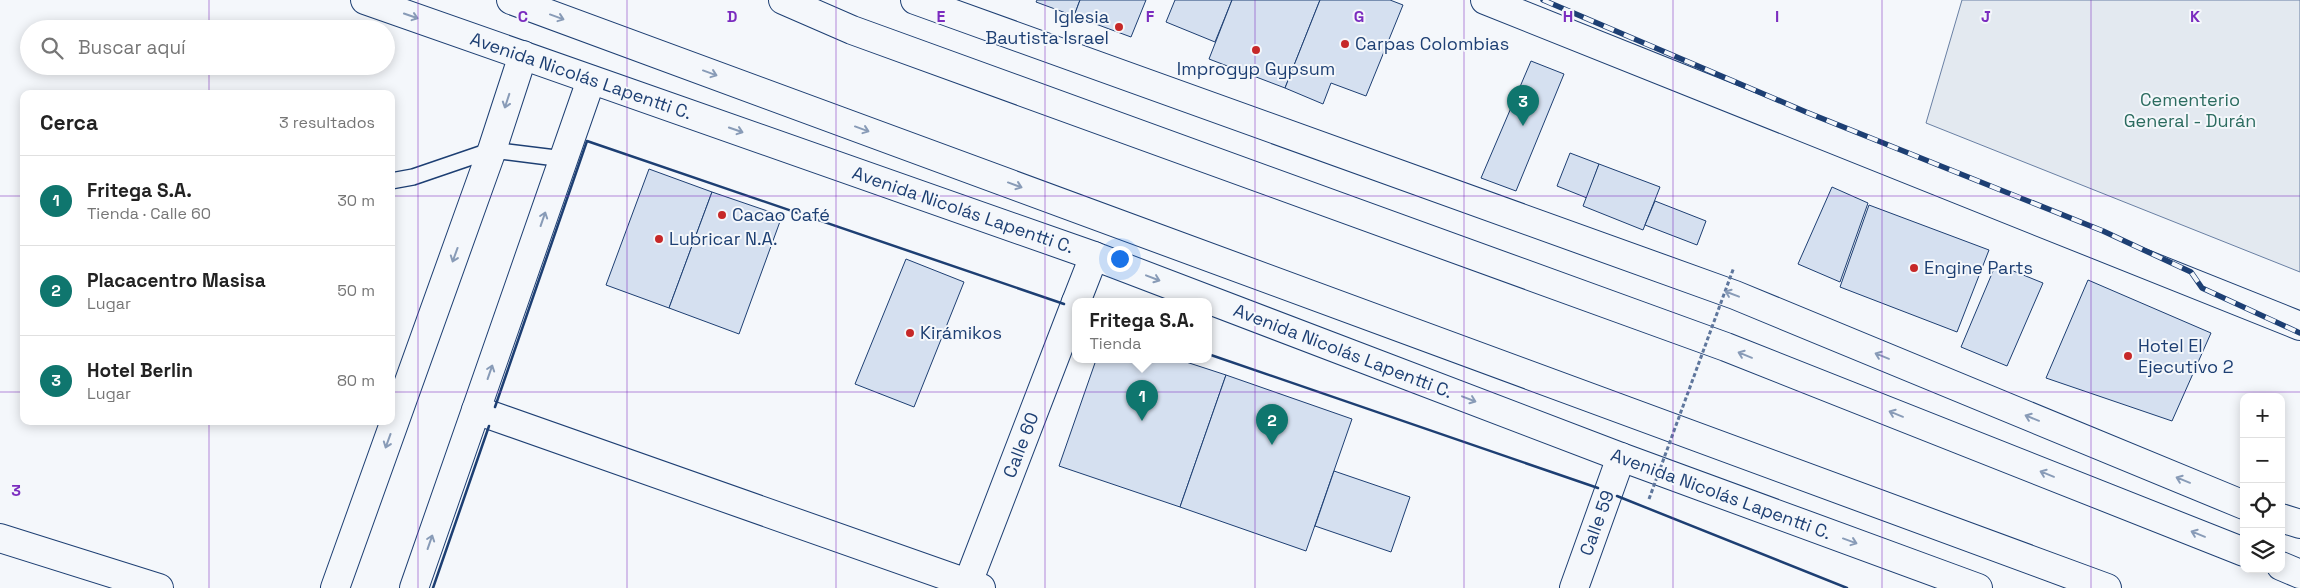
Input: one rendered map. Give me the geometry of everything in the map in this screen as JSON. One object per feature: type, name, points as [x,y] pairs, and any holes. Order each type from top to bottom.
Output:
[{"type":"main road","name":"Avenida Nicolás Lapentti C.","points":[[365,0],[1094,256],[1204,298]]},
{"type":"main road","points":[[511,0],[2107,588]]},
{"type":"main road","points":[[783,0],[861,34],[1726,347],[2240,550]]},
{"type":"main road","points":[[915,0],[1735,295],[2240,503]]},
{"type":"main road","points":[[1485,0],[2300,326]]},
{"type":"main road","points":[[395,421],[492,150],[523,55]]},
{"type":"main road","points":[[414,588],[591,80]]},
{"type":"main road","name":"Calle 60","points":[[1078,298],[1094,256]]},
{"type":"main road","name":"Avenida Nicolás Lapentti C.","points":[[1212,301],[1621,457],[1978,588]]},
{"type":"main road","name":"Calle 60","points":[[971,586],[1072,313]]},
{"type":"main road","points":[[476,410],[971,586]]},
{"type":"main road","points":[[335,588],[393,425]]},
{"type":"main road","name":"Calle 59","points":[[1574,588],[1621,457]]},
{"type":"main road","points":[[2285,519],[2300,524]]},
{"type":"main road","points":[[0,538],[159,588]]},
{"type":"main road","points":[[2285,568],[2300,574]]},
{"type":"lane","points":[[395,180],[492,150],[564,159]]},
{"type":"path","points":[[1649,498],[1734,267]]},
{"type":"green space","name":"Cementerio General - Durán","points":[[1962,0],[2300,0],[2300,272],[1926,123]]},
{"type":"building","points":[[1037,0],[1080,0],[1074,16],[1036,2]]},
{"type":"building","name":"Iglesia Bautista Israel","points":[[1080,0],[1146,0],[1131,37],[1074,16]]},
{"type":"building","points":[[1175,0],[1232,0],[1215,42],[1166,22]]},
{"type":"building","name":"Improgyp Gypsum","points":[[1232,0],[1320,0],[1285,88],[1209,59]]},
{"type":"building","name":"Carpas Colombias","points":[[1320,0],[1390,0],[1403,5],[1366,96],[1331,83],[1323,104],[1285,88]]},
{"type":"building","points":[[1531,61],[1564,74],[1516,191],[1481,178]]},
{"type":"building","points":[[1570,153],[1599,164],[1587,198],[1557,186]]},
{"type":"building","points":[[1599,164],[1660,187],[1643,230],[1583,206]]},
{"type":"building","name":"Lubricar N.A.","points":[[649,169],[712,192],[669,308],[606,285]]},
{"type":"building","points":[[1832,187],[1868,203],[1840,282],[1798,264]]},
{"type":"building","points":[[712,192],[782,216],[739,334],[669,308]]},
{"type":"building","points":[[1655,201],[1706,221],[1697,245],[1645,225]]},
{"type":"building","name":"Engine Parts","points":[[1869,205],[1989,250],[1957,332],[1840,287]]},
{"type":"building","name":"Kirámikos","points":[[906,259],[964,282],[914,407],[855,384]]},
{"type":"building","points":[[1996,264],[2043,283],[2007,366],[1961,347]]},
{"type":"building","name":"Hotel El Ejecutivo 2","points":[[2088,280],[2211,333],[2172,421],[2046,378]]},
{"type":"building","points":[[1095,363],[1189,363],[1226,375],[1180,507],[1059,466]]},
{"type":"building","points":[[1226,375],[1352,419],[1306,551],[1180,507]]},
{"type":"building","points":[[1334,471],[1410,497],[1391,552],[1315,526]]},
{"type":"railway","points":[[1543,0],[1806,112],[2103,231],[2191,272],[2202,288],[2300,333]]},
{"type":"wall","points":[[495,407],[587,141],[1064,304]]},
{"type":"wall","points":[[1212,355],[1598,488]]},
{"type":"wall","points":[[433,588],[489,426]]},
{"type":"wall","points":[[1617,496],[1847,588]]},
{"type":"place","name":"Iglesia Bautista Israel","points":[[1119,27]]},
{"type":"place","name":"Carpas Colombias","points":[[1345,44]]},
{"type":"place","name":"Improgyp Gypsum","points":[[1256,50]]},
{"type":"place","name":"Hotel Berlin","points":[[1523,126]]},
{"type":"place","name":"Cacao Café","points":[[722,215]]},
{"type":"place","name":"Lubricar N.A.","points":[[659,239]]},
{"type":"place","name":"Engine Parts","points":[[1914,268]]},
{"type":"place","name":"Kirámikos","points":[[910,333]]},
{"type":"place","name":"Hotel El Ejecutivo 2","points":[[2128,356]]},
{"type":"place","name":"Fritega S.A.","points":[[1142,421]]},
{"type":"place","name":"Placacentro Masisa","points":[[1272,445]]}]
